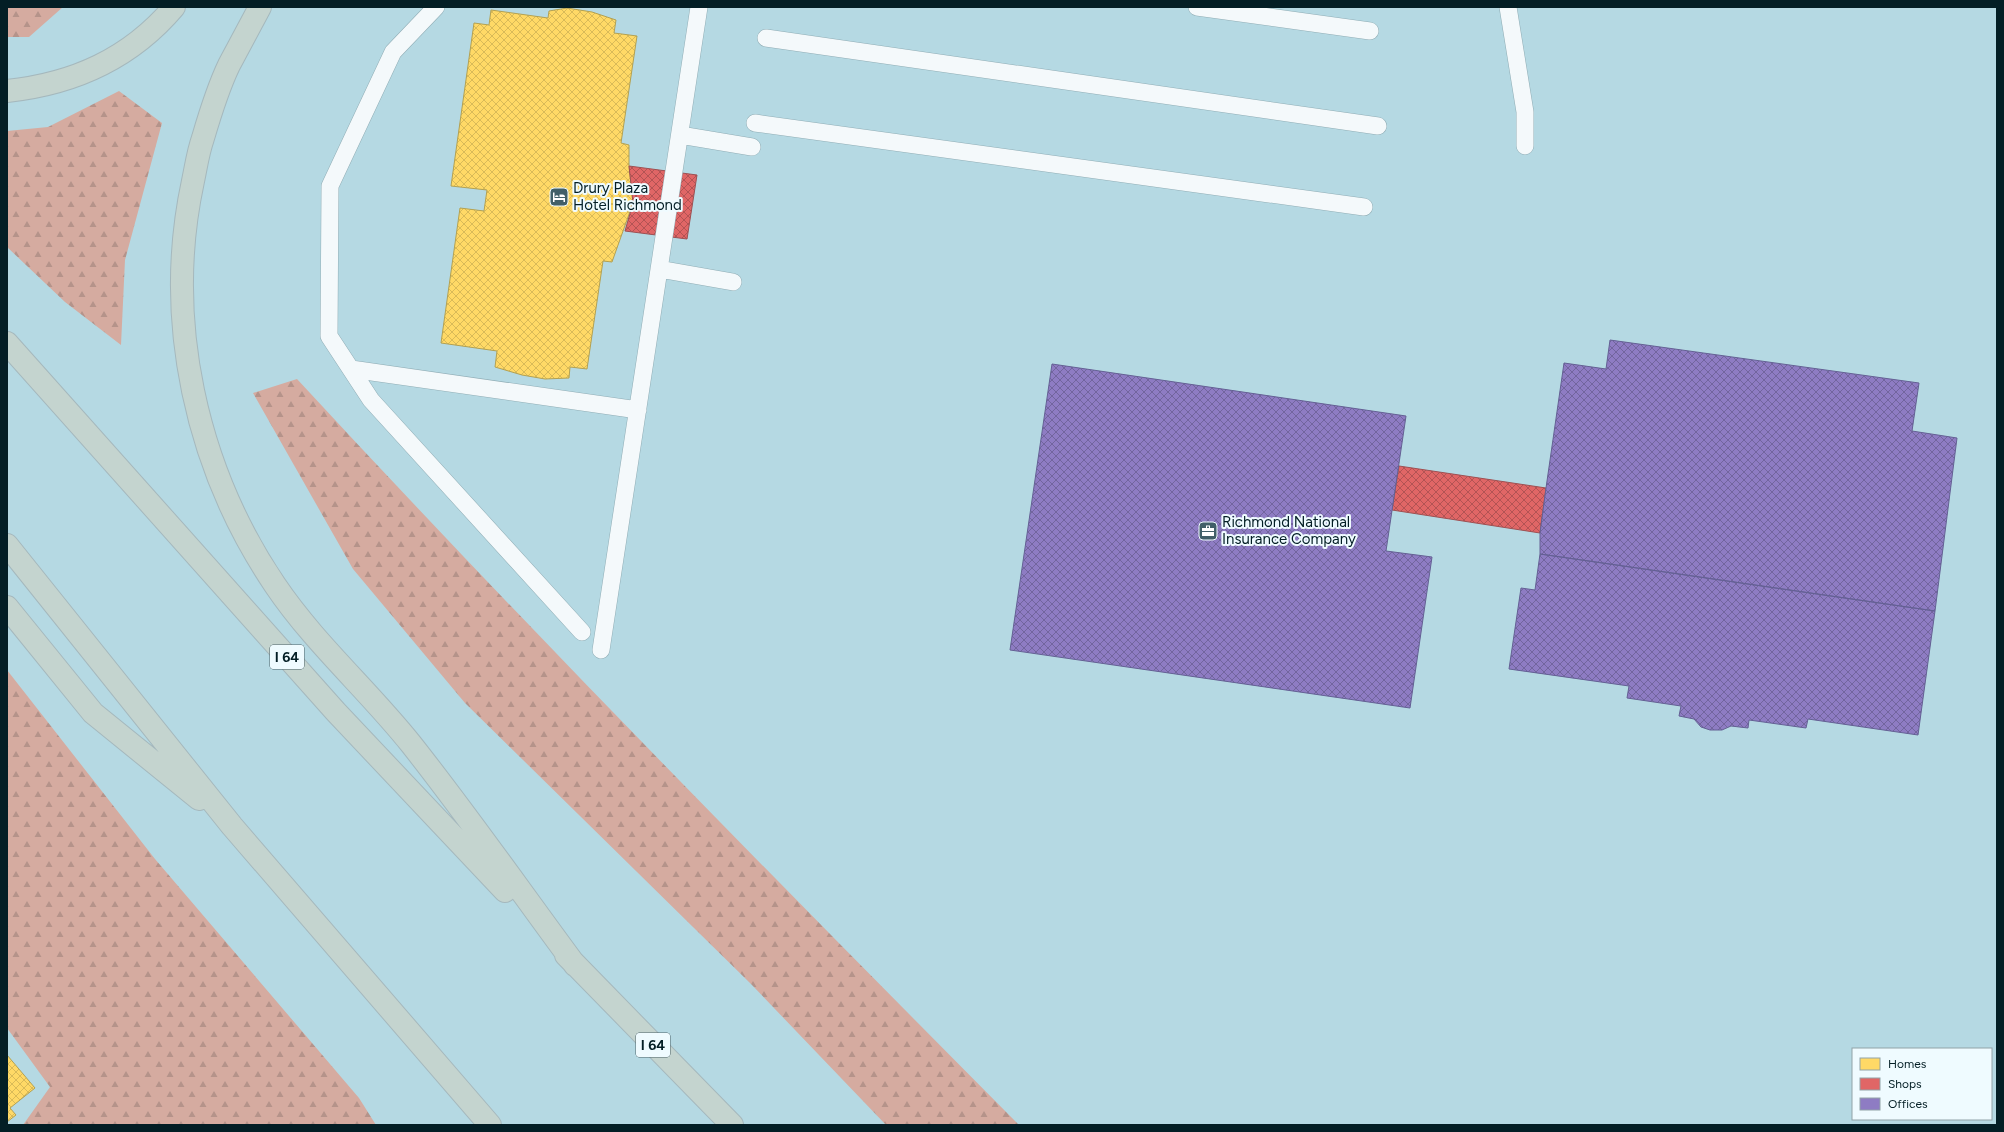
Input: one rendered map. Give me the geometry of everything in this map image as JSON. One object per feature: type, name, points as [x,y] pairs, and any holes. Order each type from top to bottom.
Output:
[{"type":"highway","points":[[7,91],[36,88],[72,78],[107,64],[135,44],[174,7]]},
{"type":"highway","points":[[260,7],[228,68],[220,90],[202,140],[186,211],[181,302],[189,374],[197,411],[210,457],[235,516],[255,554],[276,587],[366,694],[410,742],[575,965]]},
{"type":"highway","name":"I 64","points":[[7,343],[336,712],[575,965],[732,1125]]},
{"type":"highway","points":[[7,545],[232,826],[490,1125]]},
{"type":"highway","points":[[7,607],[93,713],[232,826]]},
{"type":"lane","points":[[436,7],[393,52],[330,186],[329,336],[371,400],[582,632]]},
{"type":"lane","points":[[601,650],[699,7]]},
{"type":"lane","points":[[1196,7],[1370,31]]},
{"type":"lane","points":[[1508,7],[1525,112],[1525,146]]},
{"type":"lane","points":[[766,38],[1378,126]]},
{"type":"lane","points":[[755,123],[1364,207]]},
{"type":"lane","points":[[680,135],[752,147]]},
{"type":"lane","points":[[659,269],[733,282]]},
{"type":"lane","points":[[351,369],[638,410]]},
{"type":"green space","points":[[7,7],[63,7],[29,37],[7,37]]},
{"type":"green space","points":[[119,91],[162,123],[125,260],[121,345],[65,302],[7,247],[7,131],[48,127]]},
{"type":"green space","points":[[297,379],[564,662],[745,848],[1019,1125],[886,1125],[751,984],[465,703],[353,569],[253,393]]},
{"type":"green space","points":[[7,670],[155,859],[359,1098],[376,1125],[23,1125],[50,1087],[7,1028]]},
{"type":"building: Homes","name":"Drury Plaza Hotel Richmond","points":[[567,8],[592,12],[616,20],[614,33],[637,36],[621,143],[629,145],[629,166],[633,203],[612,262],[603,261],[587,369],[570,367],[569,378],[545,379],[522,375],[495,367],[497,351],[441,343],[460,208],[484,211],[487,190],[451,186],[474,23],[489,25],[491,10],[548,18],[549,11]]},
{"type":"building: Homes","points":[[7,1055],[35,1088],[10,1108],[16,1115],[7,1122]]},
{"type":"building: Shops","points":[[629,166],[697,175],[687,239],[625,231],[633,203]]},
{"type":"building: Shops","points":[[1399,466],[1546,488],[1540,533],[1392,510]]},
{"type":"building: Offices","points":[[1610,340],[1919,383],[1912,431],[1957,438],[1935,611],[1540,554],[1540,533],[1564,363],[1606,369]]},
{"type":"building: Offices","name":"Richmond National Insurance Company","points":[[1052,364],[1406,416],[1386,551],[1432,557],[1410,708],[1010,650]]},
{"type":"building: Offices","points":[[1540,554],[1935,611],[1918,735],[1808,719],[1806,728],[1749,720],[1748,728],[1731,726],[1722,730],[1710,730],[1701,727],[1694,719],[1679,716],[1681,706],[1627,698],[1629,686],[1509,669],[1521,588],[1535,590]]},
{"type":"place","name":"Drury Plaza Hotel Richmond","points":[[559,197]]},
{"type":"place","name":"Richmond National Insurance Company","points":[[1208,531]]}]
